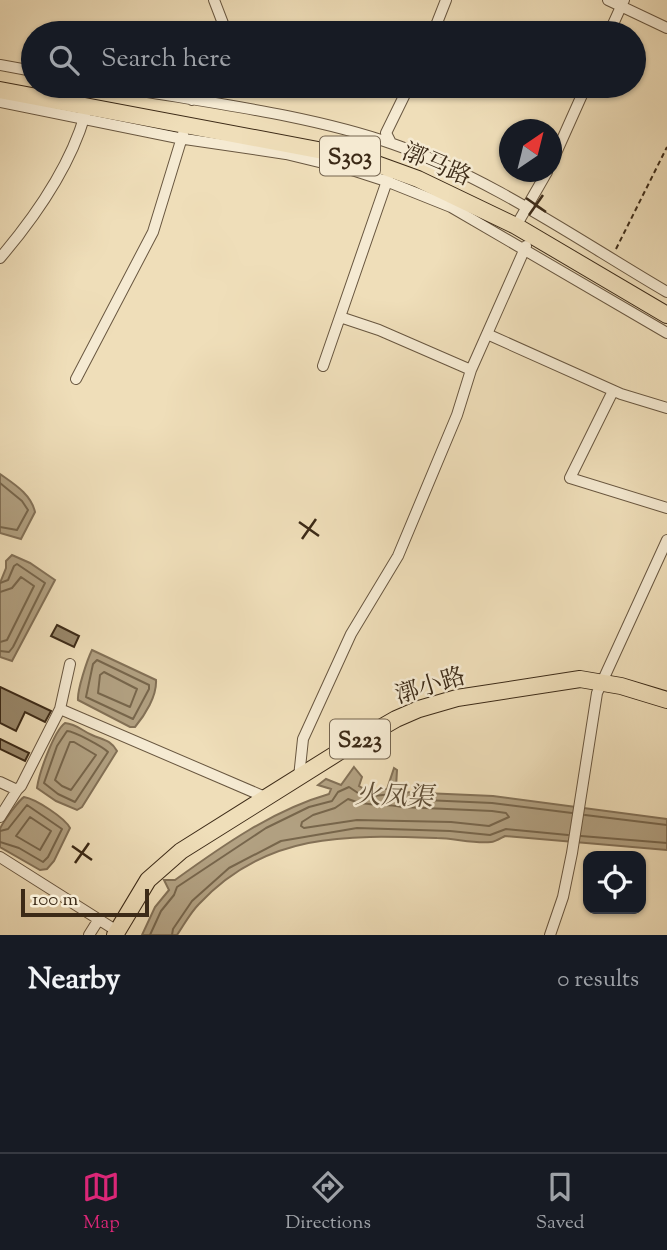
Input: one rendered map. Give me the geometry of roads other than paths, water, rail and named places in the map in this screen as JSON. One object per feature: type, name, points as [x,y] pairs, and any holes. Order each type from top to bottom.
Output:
[{"type":"main road","name":"漷马路","points":[[0,80],[21,84]]},
{"type":"main road","name":"漷马路","points":[[0,90],[21,96]]},
{"type":"main road","name":"漷马路","points":[[30,98],[86,113],[183,132],[360,158],[389,175],[445,191],[521,218]]},
{"type":"main road","name":"漷马路","points":[[94,98],[362,149],[404,162],[447,180],[521,218],[667,304]]},
{"type":"main road","name":"漷马路","points":[[521,218],[528,242],[667,315]]},
{"type":"main road","name":"漷小路","points":[[116,933],[139,892],[156,871],[181,851],[396,719],[438,702],[560,681],[602,682],[667,699]]},
{"type":"street","points":[[214,0],[222,21]]},
{"type":"street","points":[[438,21],[446,0]]},
{"type":"street","points":[[608,0],[623,3],[667,28]]},
{"type":"street","points":[[615,21],[623,3]]},
{"type":"street","points":[[0,65],[21,69]]},
{"type":"street","points":[[181,98],[309,121],[391,143],[439,162],[521,218],[610,259],[667,292]]},
{"type":"street","points":[[391,143],[386,133],[403,98]]},
{"type":"street","points":[[562,138],[580,98]]},
{"type":"street","points":[[0,102],[86,113],[76,143],[51,187],[19,236],[0,258]]},
{"type":"street","points":[[76,379],[153,232],[183,132]]},
{"type":"street","points":[[323,366],[389,175],[528,242],[667,333]]},
{"type":"street","points":[[521,218],[541,182]]},
{"type":"street","points":[[299,777],[303,739],[351,634],[398,556],[457,415],[471,370],[528,242]]},
{"type":"street","points":[[340,317],[379,330],[471,370]]},
{"type":"street","points":[[486,334],[613,391],[667,408]]},
{"type":"street","points":[[613,391],[570,478],[667,508]]},
{"type":"street","points":[[550,935],[563,897],[594,711],[602,682],[667,540]]},
{"type":"street","points":[[0,817],[21,786],[60,709],[70,664]]},
{"type":"street","points":[[60,709],[265,797]]},
{"type":"street","points":[[0,782],[17,790]]},
{"type":"street","points":[[0,856],[99,919],[116,933]]},
{"type":"street","points":[[89,935],[99,919]]},
{"type":"water","points":[[0,474],[26,495],[35,512],[21,539],[0,533]]},
{"type":"water","points":[[12,555],[30,563],[55,580],[12,661],[0,657],[0,583],[6,561]]},
{"type":"water","points":[[92,650],[156,680],[152,699],[135,727],[130,727],[78,700]]},
{"type":"water","points":[[65,723],[106,741],[117,751],[82,807],[77,810],[56,801],[37,788],[56,734]]},
{"type":"water","name":"火凤渠","points":[[354,767],[362,777],[359,786],[366,790],[387,789],[394,768],[397,770],[396,788],[402,792],[493,796],[667,819],[667,850],[505,836],[484,842],[444,838],[371,837],[309,843],[252,863],[225,880],[196,908],[177,935],[142,935],[155,907],[169,890],[164,880],[175,880],[268,819],[329,794],[331,789],[318,785],[326,779],[341,785]]},
{"type":"water","points":[[24,797],[50,810],[70,828],[54,861],[47,869],[40,870],[0,847],[1,826]]}]
